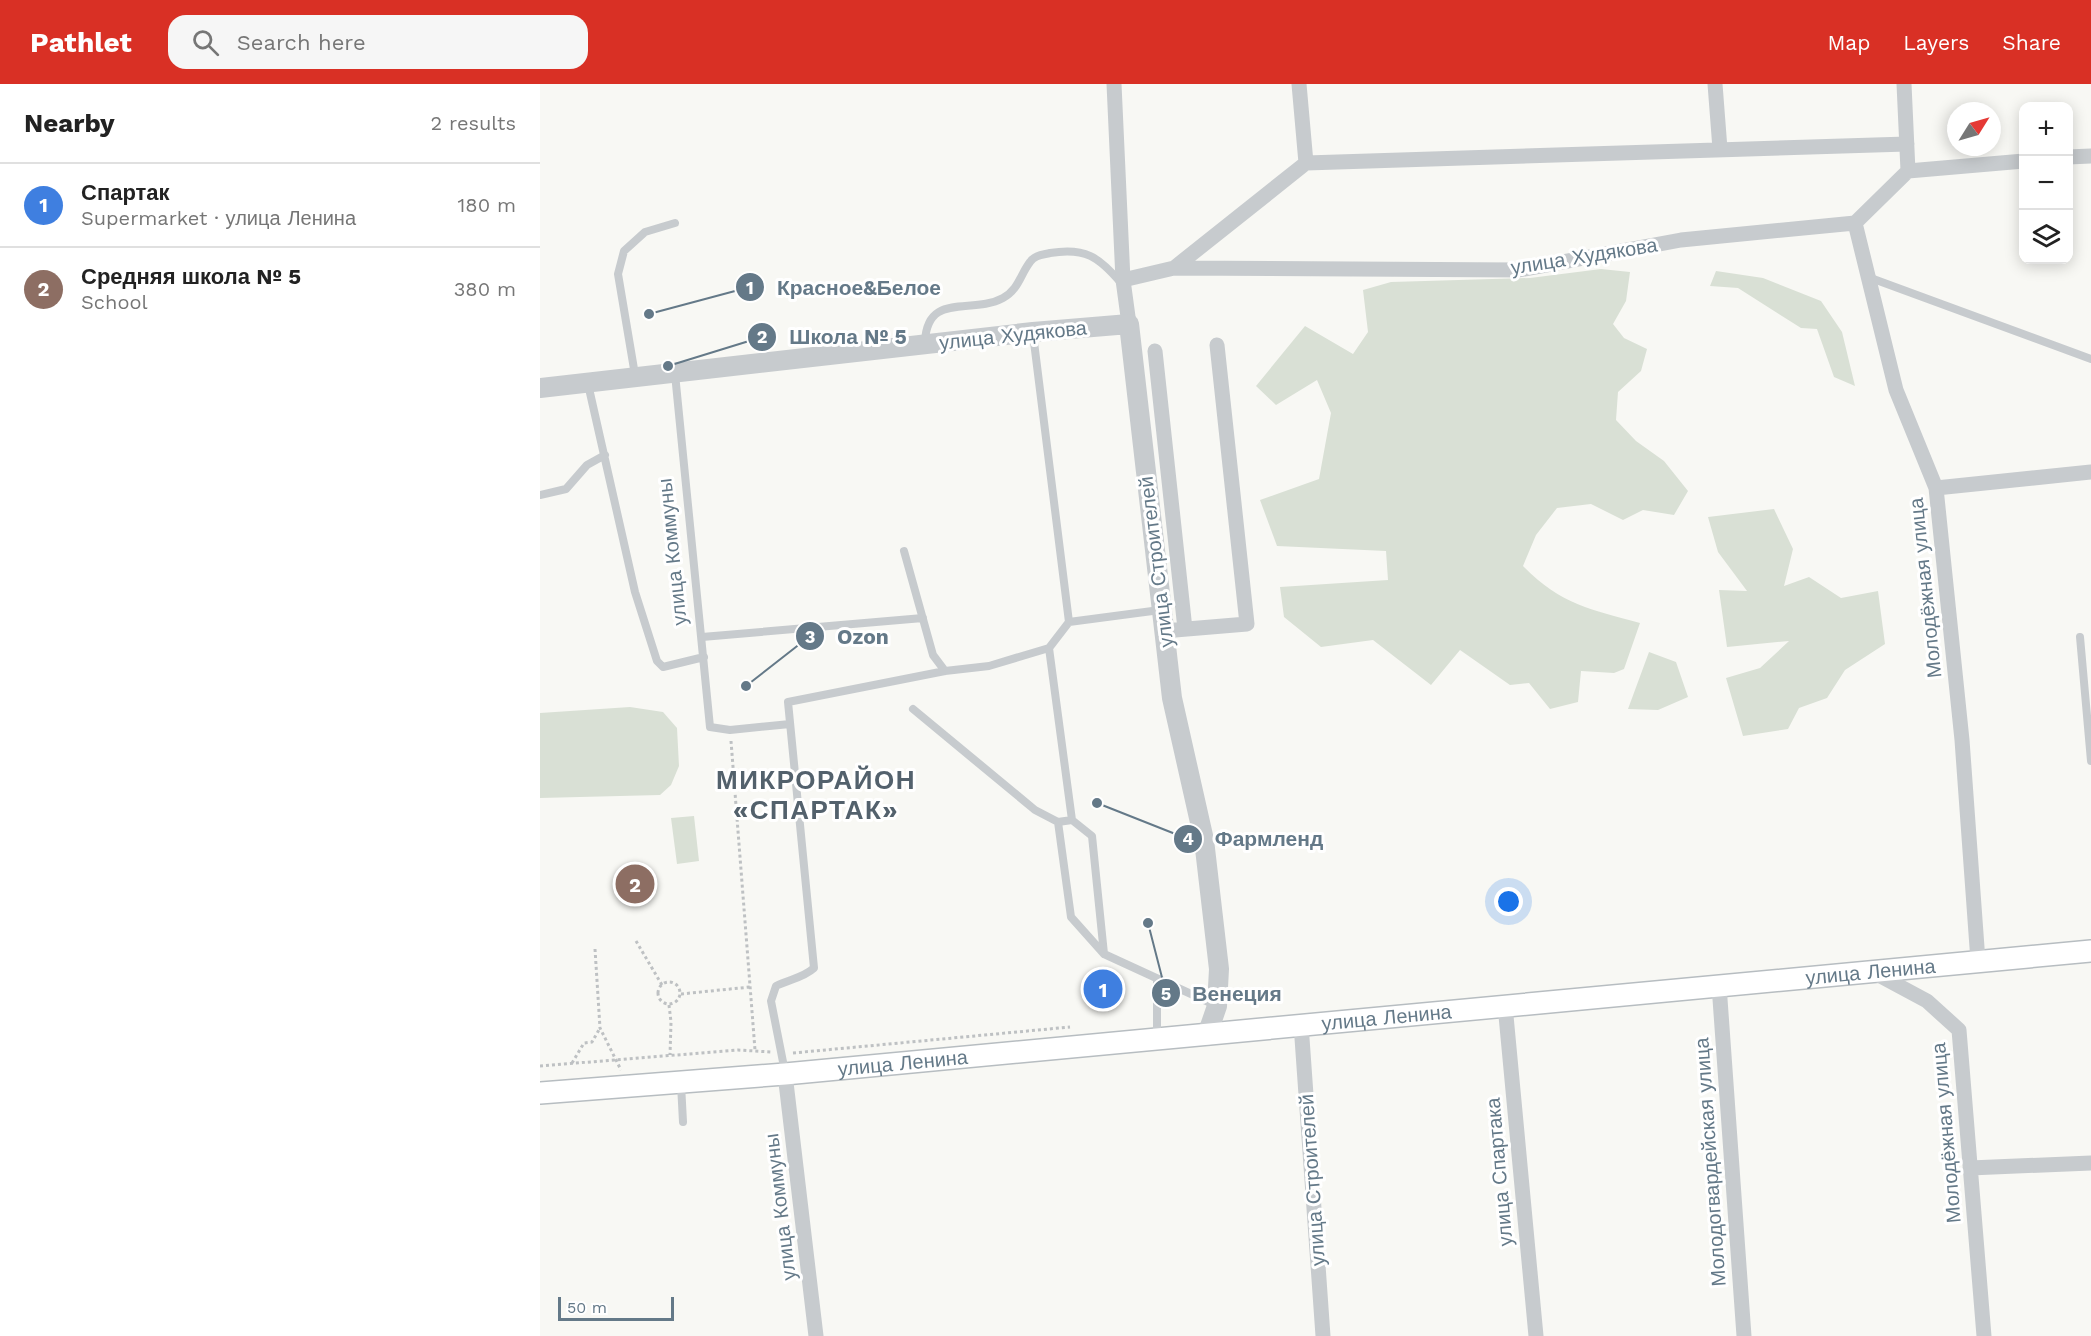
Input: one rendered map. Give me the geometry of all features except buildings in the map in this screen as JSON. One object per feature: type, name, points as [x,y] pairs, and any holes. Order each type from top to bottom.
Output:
[{"type":"main road","name":"улица Ленина","points":[[540,1093],[681,1082],[783,1064],[1207,1035],[1301,1024],[2091,951]]},
{"type":"street","name":"улица Строителей","points":[[1114,84],[1124,283],[1160,610],[1172,698],[1204,840],[1219,969],[1217,1006],[1207,1035]]},
{"type":"street","points":[[1299,84],[1306,163]]},
{"type":"street","points":[[1715,84],[1720,150]]},
{"type":"street","points":[[1904,84],[1908,171]]},
{"type":"street","points":[[1174,268],[1306,163],[1906,144]]},
{"type":"street","points":[[2073,158],[2091,156]]},
{"type":"street","points":[[1855,223],[1908,171],[2019,161]]},
{"type":"street","name":"улица Худякова","points":[[1124,283],[1174,268],[1519,270],[1681,240],[1855,223]]},
{"type":"street","name":"Молодёжная улица","points":[[1855,223],[1896,390],[1936,488],[1962,740],[1978,961]]},
{"type":"street","name":"улица Худякова","points":[[540,388],[1033,332],[1129,324]]},
{"type":"street","points":[[1163,631],[1247,624],[1217,345]]},
{"type":"street","points":[[1155,351],[1185,629]]},
{"type":"street","points":[[1936,488],[2091,472]]},
{"type":"street","name":"Молодёжная улица","points":[[1873,972],[1927,1001],[1959,1030],[1983,1336]]},
{"type":"street","name":"Молодогвардейская улица","points":[[1719,985],[1744,1336]]},
{"type":"street","name":"улица Спартака","points":[[1505,1005],[1536,1336]]},
{"type":"street","name":"улица Строителей","points":[[1301,1024],[1323,1336]]},
{"type":"street","name":"улица Коммуны","points":[[783,1064],[816,1336]]},
{"type":"street","points":[[1970,1168],[2091,1163]]},
{"type":"lane","points":[[635,376],[618,274],[624,251],[645,232],[675,223]]},
{"type":"lane","points":[[925,344],[926,325],[933,315],[946,309],[1001,299],[1016,289],[1029,263],[1037,255],[1071,249],[1085,252],[1124,283]]},
{"type":"lane","points":[[1868,277],[2091,359]]},
{"type":"lane","points":[[783,1064],[771,1001],[776,986],[792,978],[803,977],[814,968],[788,702],[945,671],[989,666],[1049,648],[1069,622],[1033,332]]},
{"type":"lane","name":"улица Коммуны","points":[[675,373],[710,727],[730,730]]},
{"type":"lane","points":[[588,384],[635,592],[657,661],[663,667],[704,657]]},
{"type":"lane","points":[[540,495],[566,489],[587,465],[605,455]]},
{"type":"lane","points":[[904,551],[933,655],[945,671]]},
{"type":"lane","points":[[1069,622],[1160,610]]},
{"type":"lane","points":[[702,637],[923,618]]},
{"type":"lane","points":[[2080,637],[2091,761]]},
{"type":"lane","points":[[1049,648],[1072,820],[1092,836],[1104,954]]},
{"type":"lane","points":[[913,709],[1035,810],[1058,822],[1072,820]]},
{"type":"lane","points":[[730,730],[790,724]]},
{"type":"lane","points":[[1058,822],[1071,917],[1104,954],[1217,1006]]},
{"type":"lane","points":[[1157,979],[1159,1011],[1157,1039]]},
{"type":"lane","points":[[681,1082],[684,1122]]},
{"type":"path","points":[[730,730],[755,1050]]},
{"type":"path","points":[[636,940],[662,985],[659,997],[669,1005],[670,1055]]},
{"type":"path","points":[[596,949],[600,1028],[623,1075]]},
{"type":"path","points":[[662,985],[674,983],[681,994]]},
{"type":"path","points":[[681,994],[750,987]]},
{"type":"path","points":[[669,1005],[677,1002],[681,994]]},
{"type":"path","points":[[540,1066],[755,1050],[783,1064],[1079,1027]]},
{"type":"path","points":[[572,1063],[584,1043],[592,1042],[600,1028]]},
{"type":"shaded area","points":[[1601,269],[1630,272],[1626,301],[1613,324],[1624,338],[1647,349],[1641,371],[1618,392],[1616,420],[1636,441],[1664,461],[1688,491],[1674,515],[1643,510],[1623,520],[1591,504],[1557,508],[1536,535],[1523,566],[1550,589],[1577,604],[1640,623],[1624,669],[1614,673],[1581,671],[1578,702],[1550,709],[1529,683],[1510,685],[1460,650],[1431,685],[1373,640],[1321,647],[1284,617],[1280,587],[1388,580],[1386,551],[1277,546],[1260,500],[1319,479],[1331,413],[1317,380],[1276,405],[1256,386],[1305,326],[1353,354],[1368,332],[1363,290],[1391,282],[1530,278]]},
{"type":"shaded area","points":[[1716,271],[1763,278],[1821,301],[1842,332],[1855,386],[1834,377],[1817,329],[1801,328],[1738,288],[1710,286]]},
{"type":"shaded area","points":[[1774,509],[1793,549],[1784,586],[1809,577],[1841,598],[1878,591],[1885,644],[1845,670],[1827,698],[1799,708],[1788,729],[1743,736],[1726,678],[1760,668],[1789,641],[1727,647],[1719,590],[1747,591],[1718,552],[1708,517]]},
{"type":"shaded area","points":[[1649,652],[1676,662],[1688,697],[1658,710],[1628,709]]},
{"type":"shaded area","points":[[630,707],[663,712],[677,728],[679,766],[671,785],[660,795],[540,798],[540,713]]},
{"type":"shaded area","points":[[694,816],[699,861],[677,864],[671,818]]},
{"type":"place","name":"Красное&Белое","points":[[649,314]]},
{"type":"place","name":"Школа № 5","points":[[668,366]]},
{"type":"place","name":"Ozon","points":[[746,686]]},
{"type":"place","name":"Фармленд","points":[[1097,803]]},
{"type":"place","name":"Средняя школа № 5","points":[[635,884]]},
{"type":"place","name":"Венеция","points":[[1148,923]]},
{"type":"place","name":"Спартак","points":[[1103,989]]},
{"type":"district","name":"МИКРОРАЙОН «СПАРТАК»","points":[[816,795]]}]
